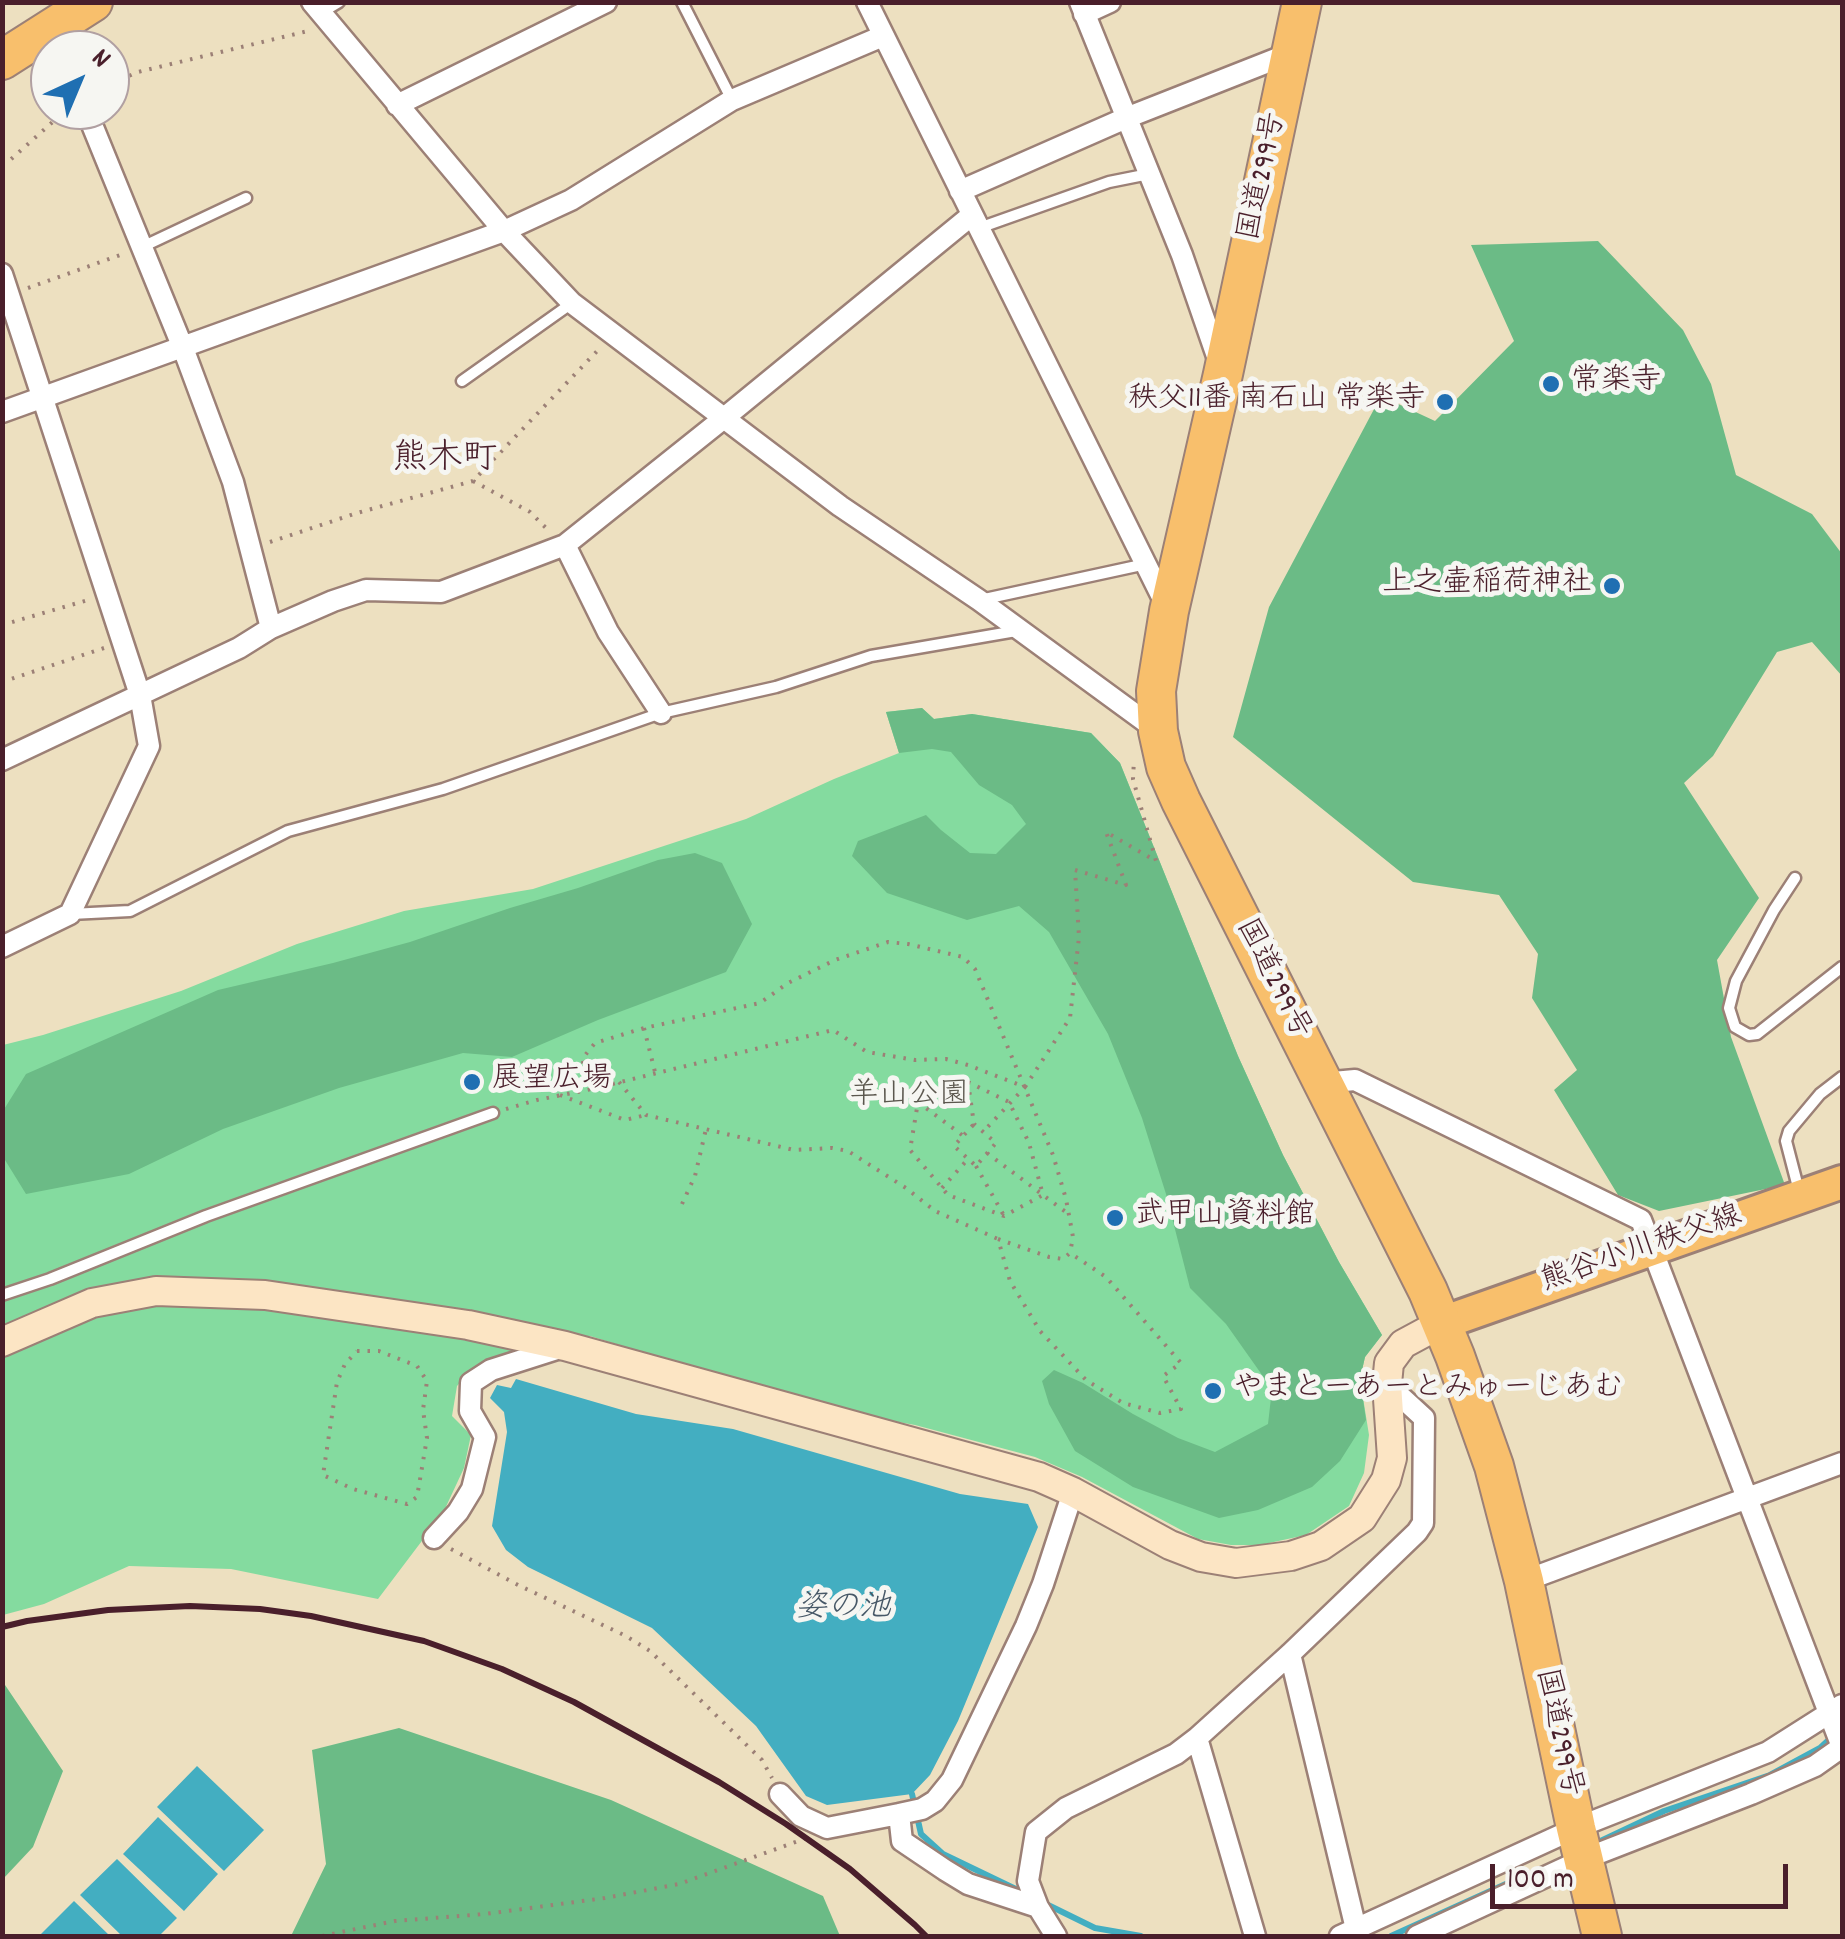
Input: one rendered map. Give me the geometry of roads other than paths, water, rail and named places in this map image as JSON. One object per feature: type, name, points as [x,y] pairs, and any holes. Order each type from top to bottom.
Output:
[{"type":"highway","points":[[66,30],[93,2]]},
{"type":"highway","name":"国道299号","points":[[1302,2],[1148,723],[1181,802],[1442,1322],[1494,1466],[1524,1580],[1602,1936]]},
{"type":"highway","points":[[2,60],[30,49]]},
{"type":"main road","name":"熊谷小川秩父線","points":[[1442,1322],[1842,1182]]},
{"type":"street","points":[[397,105],[606,2]]},
{"type":"street","points":[[866,2],[1169,611]]},
{"type":"street","points":[[1110,2],[1082,8],[1182,255],[1223,374]]},
{"type":"street","points":[[318,12],[504,231],[572,302],[840,506],[979,600],[1148,723]]},
{"type":"street","points":[[2,412],[504,231],[571,200],[732,100],[883,36]]},
{"type":"street","points":[[960,191],[1126,118],[1291,52]]},
{"type":"street","points":[[94,130],[234,482],[272,628]]},
{"type":"street","points":[[2,760],[334,601],[366,590],[440,592],[565,545],[976,222]]},
{"type":"street","points":[[2,947],[70,914],[149,746],[140,695],[6,284]]},
{"type":"street","points":[[565,545],[608,632],[660,713]]},
{"type":"street","points":[[1290,1654],[1348,1933],[1580,1844],[1750,1794],[1815,1766],[1842,1746],[1834,1713],[1641,1220],[1354,1080],[1322,1083]]},
{"type":"street","points":[[3,1342],[92,1303],[156,1291],[265,1295],[468,1325],[565,1346],[1039,1477],[1170,1545],[1219,1562],[1236,1563],[1291,1556],[1322,1546],[1362,1518],[1386,1480],[1392,1458],[1389,1363],[1403,1344],[1442,1322]]},
{"type":"street","points":[[434,1538],[458,1512],[472,1489],[485,1437],[470,1411],[472,1383],[491,1370],[565,1346]]},
{"type":"street","points":[[1056,1936],[1028,1881],[1036,1832],[1066,1808],[1176,1754],[1197,1738],[1290,1654],[1423,1523],[1424,1418],[1387,1384]]},
{"type":"street","points":[[1524,1580],[1842,1463]]},
{"type":"street","points":[[780,1794],[801,1816],[827,1828],[900,1814],[934,1801],[952,1780],[1026,1626],[1073,1492]]},
{"type":"street","points":[[1417,1936],[1580,1844],[1768,1752],[1834,1713]]},
{"type":"street","points":[[1197,1738],[1255,1936]]},
{"type":"street","points":[[900,1814],[902,1840],[945,1870],[968,1884],[1038,1907]]},
{"type":"lane","points":[[318,12],[339,2]]},
{"type":"lane","points":[[682,2],[732,100]]},
{"type":"lane","points":[[976,222],[1149,174]]},
{"type":"lane","points":[[142,247],[246,198]]},
{"type":"lane","points":[[462,381],[572,302]]},
{"type":"lane","points":[[979,600],[1146,564]]},
{"type":"lane","points":[[70,914],[130,911],[288,830],[443,789],[660,713],[776,686],[871,656],[1021,630]]},
{"type":"lane","points":[[1794,878],[1736,981],[1729,1008],[1735,1027],[1748,1035],[1757,1034],[1842,966]]},
{"type":"lane","points":[[1800,1196],[1786,1141],[1789,1131],[1820,1094],[1842,1076]]},
{"type":"lane","points":[[2,1295],[50,1280],[206,1216],[493,1113]]},
{"type":"water","name":"姿の池","points":[[516,1379],[636,1414],[733,1429],[960,1494],[1028,1504],[1038,1527],[958,1721],[930,1775],[912,1794],[827,1805],[806,1796],[756,1726],[652,1628],[528,1567],[506,1550],[492,1526],[507,1432],[504,1412],[490,1398],[497,1385],[511,1388]]},
{"type":"water","points":[[197,1766],[264,1830],[224,1871],[157,1807]]},
{"type":"water","points":[[158,1817],[218,1874],[184,1911],[123,1854]]},
{"type":"water","points":[[117,1859],[177,1918],[159,1936],[122,1936],[80,1895]]},
{"type":"water","points":[[74,1901],[110,1936],[39,1936]]},
{"type":"waterway","points":[[1592,1845],[1664,1811],[1770,1775],[1820,1748],[1834,1735]]},
{"type":"waterway","points":[[912,1794],[921,1834],[943,1854],[1022,1892]]},
{"type":"waterway","points":[[1391,1936],[1508,1883]]},
{"type":"waterway","points":[[1042,1902],[1095,1928],[1141,1936]]},
{"type":"railway","points":[[2,1627],[108,1610],[190,1606],[311,1616],[424,1641],[502,1669],[574,1702],[719,1782],[850,1869],[926,1936]]},
{"type":"place","name":"常楽寺","points":[[1551,384]]},
{"type":"place","name":"秩父11番 南石山 常楽寺","points":[[1445,402]]},
{"type":"place","name":"上之壷稲荷神社","points":[[1612,586]]},
{"type":"place","name":"展望広場","points":[[472,1082]]},
{"type":"place","name":"武甲山資料館","points":[[1115,1218]]},
{"type":"place","name":"やまとーあーとみゅーじあむ","points":[[1213,1391]]},
{"type":"district","name":"熊木町","points":[[445,462]]},
{"type":"park label","name":"羊山公園","points":[[909,1098]]}]
